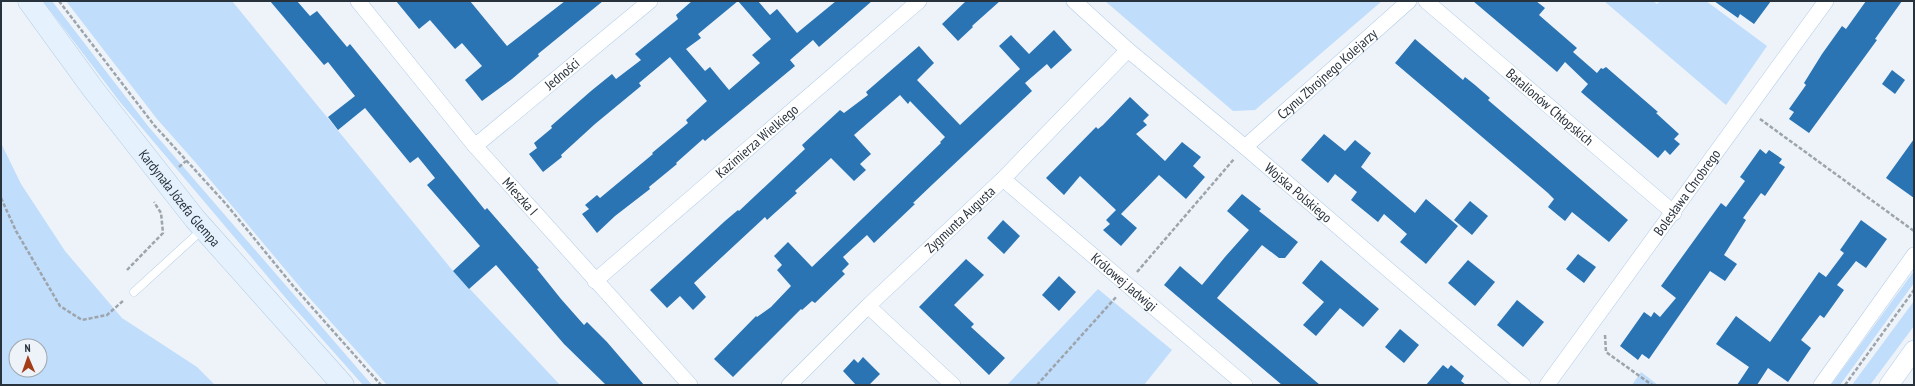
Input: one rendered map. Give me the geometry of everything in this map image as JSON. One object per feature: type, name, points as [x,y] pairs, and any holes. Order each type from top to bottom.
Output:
[{"type":"main road","name":"Kardynała Józefa Glempa","points":[[29,1],[94,89],[204,229],[343,385]]},
{"type":"street","name":"Mieszka I","points":[[358,1],[475,146],[690,385]]},
{"type":"street","name":"Jedności","points":[[475,146],[650,1]]},
{"type":"street","name":"Kazimierza Wielkiego","points":[[595,281],[919,1]]},
{"type":"street","name":"Wojska Polskiego","points":[[1074,1],[1128,50],[1245,147],[1523,385]]},
{"type":"street","name":"Czynu Zbrojnego Kolejarzy","points":[[1245,147],[1409,1]]},
{"type":"street","name":"Batalionów Chłopskich","points":[[1426,1],[1674,213]]},
{"type":"street","name":"Bolesława Chrobrego","points":[[1547,385],[1674,213],[1826,1]]},
{"type":"street","name":"Zygmunta Augusta","points":[[789,385],[868,306],[1003,179],[1128,50]]},
{"type":"street","name":"Królowej Jadwigi","points":[[1003,179],[1246,385]]},
{"type":"street","points":[[1821,385],[1914,255]]},
{"type":"street","points":[[868,306],[953,385]]},
{"type":"street","points":[[1889,385],[1914,350]]},
{"type":"lane","points":[[134,292],[204,229]]},
{"type":"path","points":[[59,1],[154,125],[381,385]]},
{"type":"path","points":[[1748,110],[1914,230]]},
{"type":"path","points":[[1037,385],[1127,284],[1245,147]]},
{"type":"path","points":[[127,270],[164,233],[161,213],[147,191],[186,161]]},
{"type":"path","points":[[1,198],[16,230],[60,306],[82,320],[107,315],[134,292]]},
{"type":"path","points":[[1845,385],[1914,290]]},
{"type":"path","points":[[1596,319],[1604,325],[1606,352],[1652,385]]},
{"type":"shaded area","points":[[43,1],[52,1],[148,126],[372,385],[363,385],[290,303],[120,102]]},
{"type":"shaded area","points":[[66,1],[232,1],[453,271],[560,385],[387,385],[305,293],[157,119]]},
{"type":"shaded area","points":[[1105,1],[1382,1],[1255,110],[1233,111]]},
{"type":"shaded area","points":[[1604,1],[1653,1],[1657,4],[1660,1],[1706,1],[1767,46],[1726,105]]},
{"type":"shaded area","points":[[1,143],[21,184],[65,251],[122,318],[197,367],[215,385],[1,385]]},
{"type":"shaded area","points":[[1914,271],[1914,283],[1840,385],[1831,385]]},
{"type":"shaded area","points":[[1098,289],[1172,350],[1144,385],[1007,385]]},
{"type":"shaded area","points":[[1914,301],[1914,326],[1870,385],[1852,385]]},
{"type":"shaded area","points":[[1641,372],[1658,385],[1632,385]]},
{"type":"building","points":[[270,1],[297,1],[310,16],[317,11],[347,47],[350,44],[485,210],[487,208],[539,268],[537,269],[561,299],[584,325],[587,322],[607,342],[644,385],[606,385],[564,344],[496,265],[469,289],[453,271],[480,246],[427,185],[435,178],[418,157],[410,163],[365,108],[338,130],[328,117],[355,96],[328,62],[324,65]]},
{"type":"building","points":[[396,1],[470,1],[507,46],[565,1],[603,1],[538,54],[539,56],[512,79],[482,101],[465,80],[482,66],[462,43],[455,49],[430,20],[419,29]]},
{"type":"building","points":[[692,1],[738,1],[758,1],[770,15],[777,9],[797,33],[836,1],[872,1],[819,47],[813,40],[790,60],[795,66],[705,141],[703,139],[676,163],[677,164],[649,187],[650,189],[615,216],[597,233],[582,214],[589,209],[585,205],[597,195],[600,198],[653,154],[652,153],[688,123],[686,120],[707,101],[670,57],[639,83],[641,86],[595,124],[561,155],[562,157],[543,172],[529,154],[537,148],[534,143],[591,91],[612,74],[616,79],[641,60],[635,54],[678,19],[676,15]],"holes":[[[738,1],[771,39],[752,55],[760,63],[729,90],[710,67],[705,71],[686,49],[701,38],[698,34]]]},
{"type":"building","points":[[966,1],[1000,1],[972,26],[973,27],[958,41],[942,24]]},
{"type":"building","points":[[1473,1],[1536,1],[1545,8],[1539,15],[1577,48],[1573,52],[1597,73],[1601,68],[1603,69],[1606,67],[1658,112],[1656,113],[1679,134],[1674,139],[1680,144],[1670,155],[1665,150],[1658,158],[1581,92],[1588,84],[1565,62],[1557,72]]},
{"type":"building","points":[[1714,1],[1771,1],[1754,24],[1740,14],[1738,18]]},
{"type":"building","points":[[1866,1],[1902,1],[1875,39],[1877,40],[1809,133],[1789,119],[1794,112],[1789,109],[1806,85],[1804,83],[1822,54],[1842,26],[1846,29]]},
{"type":"building","points":[[1054,30],[1072,50],[1051,69],[1047,64],[1025,83],[1032,91],[913,203],[915,204],[874,243],[867,235],[843,257],[849,264],[842,271],[845,274],[815,303],[812,301],[802,310],[801,309],[733,377],[714,359],[756,316],[757,317],[771,307],[791,286],[777,270],[782,265],[774,256],[788,242],[812,267],[941,143],[940,142],[945,137],[910,101],[908,104],[900,95],[854,135],[871,154],[860,164],[866,170],[854,181],[831,158],[795,191],[797,193],[767,220],[765,217],[694,283],[706,297],[693,310],[680,296],[667,308],[650,290],[725,221],[738,210],[739,211],[805,149],[802,145],[840,110],[844,113],[868,95],[866,92],[919,46],[934,63],[917,80],[960,125],[1020,69],[999,46],[1011,35],[1029,54]]},
{"type":"building","points":[[1415,39],[1463,80],[1465,77],[1475,85],[1490,98],[1488,100],[1628,220],[1609,242],[1572,212],[1565,221],[1548,207],[1554,199],[1548,193],[1395,63]]},
{"type":"building","points":[[1892,70],[1905,80],[1895,94],[1882,84]]},
{"type":"building","points":[[1130,97],[1149,115],[1143,121],[1147,125],[1136,134],[1165,161],[1182,142],[1201,157],[1193,166],[1205,177],[1186,199],[1159,175],[1121,214],[1137,228],[1121,246],[1103,230],[1110,224],[1106,220],[1116,210],[1080,176],[1064,195],[1046,178],[1096,127],[1098,129],[1103,125]]},
{"type":"building","points":[[1324,134],[1345,151],[1355,140],[1371,153],[1361,167],[1415,213],[1426,199],[1458,226],[1426,264],[1400,242],[1407,234],[1384,214],[1378,222],[1351,200],[1357,192],[1335,174],[1328,183],[1301,160]]},
{"type":"building","points":[[1914,139],[1914,198],[1886,178]]},
{"type":"building","points":[[1760,149],[1766,154],[1769,150],[1782,159],[1779,163],[1785,167],[1765,196],[1761,193],[1743,218],[1746,220],[1724,255],[1737,264],[1725,281],[1710,271],[1649,359],[1642,354],[1638,360],[1620,346],[1644,312],[1651,317],[1654,312],[1660,317],[1676,298],[1661,286],[1721,203],[1726,207],[1745,181],[1740,177]]},
{"type":"building","points":[[1242,194],[1261,209],[1259,211],[1298,242],[1285,258],[1279,258],[1262,245],[1217,298],[1320,385],[1282,385],[1164,285],[1180,266],[1202,285],[1249,230],[1227,211]]},
{"type":"building","points":[[1470,201],[1488,216],[1472,235],[1454,220]]},
{"type":"building","points":[[1003,220],[1020,236],[1004,254],[987,238]]},
{"type":"building","points":[[1861,220],[1887,239],[1866,268],[1856,261],[1837,285],[1844,290],[1824,318],[1820,315],[1801,340],[1811,348],[1788,382],[1768,368],[1757,385],[1737,385],[1749,367],[1716,344],[1736,316],[1770,342],[1819,272],[1826,277],[1844,253],[1840,250]]},
{"type":"building","points":[[1578,254],[1596,267],[1584,283],[1566,269]]},
{"type":"building","points":[[966,259],[984,275],[954,305],[974,324],[971,327],[1005,358],[989,375],[919,307]]},
{"type":"building","points":[[1321,260],[1379,309],[1363,327],[1340,308],[1316,336],[1303,325],[1324,302],[1302,283]]},
{"type":"building","points":[[1468,260],[1495,282],[1475,306],[1448,283]]},
{"type":"building","points":[[1059,276],[1076,292],[1059,311],[1042,295]]},
{"type":"building","points":[[1517,300],[1544,322],[1523,347],[1497,325]]},
{"type":"building","points":[[1400,329],[1419,345],[1404,363],[1385,347]]},
{"type":"building","points":[[863,357],[880,374],[869,385],[856,385],[843,371],[854,359],[858,363]]},
{"type":"building","points":[[1443,365],[1448,369],[1451,365],[1464,376],[1461,381],[1466,385],[1426,385]]}]
